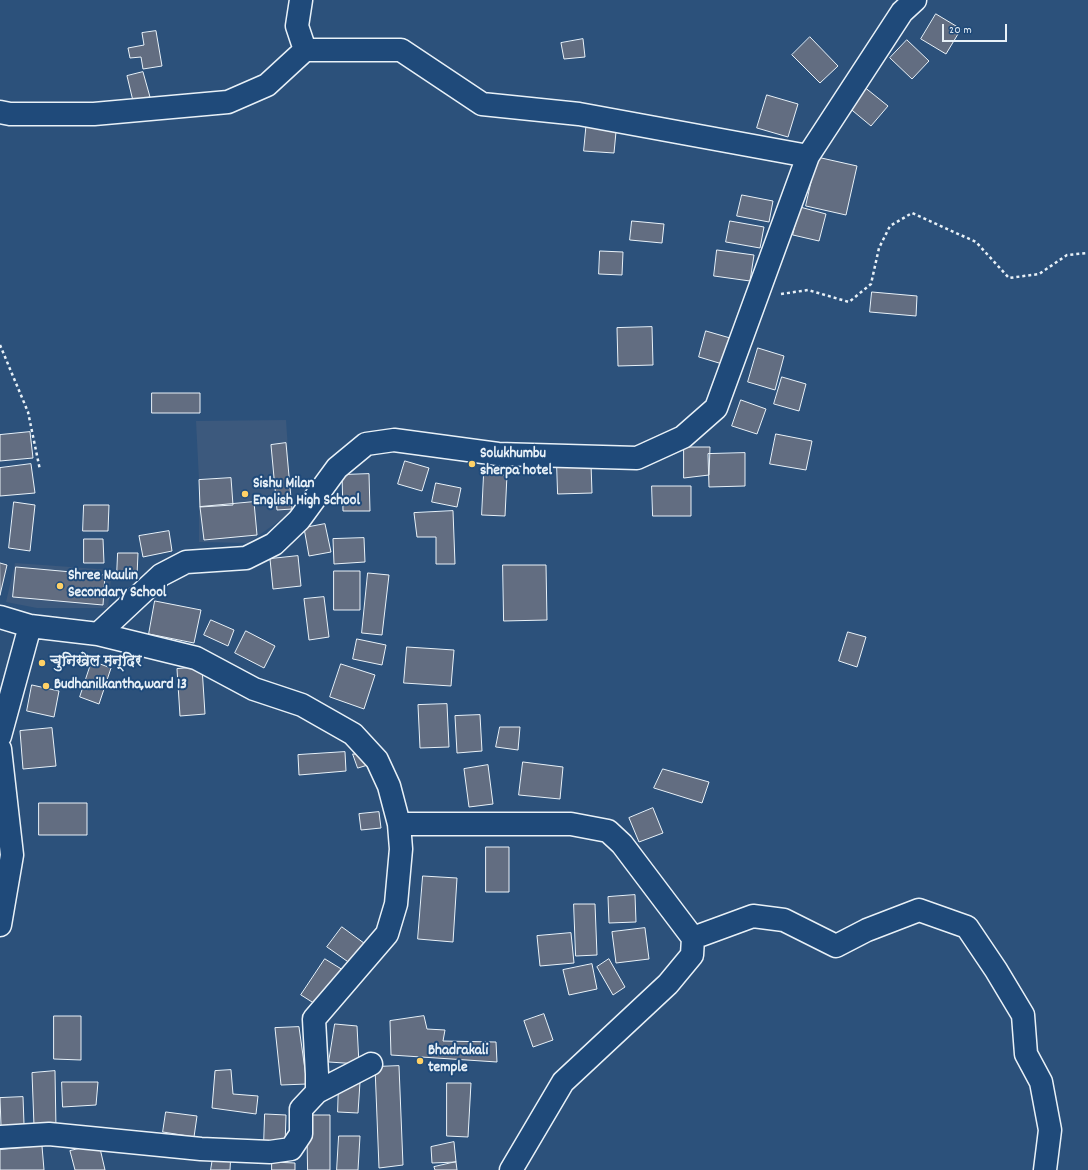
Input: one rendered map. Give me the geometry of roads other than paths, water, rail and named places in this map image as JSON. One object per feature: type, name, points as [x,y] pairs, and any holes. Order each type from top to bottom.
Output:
[{"type":"street","points":[[301,0],[297,26],[305,50]]},
{"type":"street","points":[[98,634],[161,575],[186,562],[246,558],[274,544],[299,520],[337,468],[366,444],[394,440],[498,454],[637,458],[682,438],[716,408],[808,156],[902,12],[915,0]]},
{"type":"street","points":[[0,112],[10,114],[94,114],[228,102],[267,85],[305,50],[401,50],[482,104],[578,114],[808,156]]},
{"type":"street","points":[[0,617],[30,626],[98,634],[196,658],[254,689],[302,705],[353,734],[377,760],[389,786],[400,824],[401,849],[396,904],[387,934],[314,1019],[317,1092]]},
{"type":"street","points":[[0,736],[30,626]]},
{"type":"street","points":[[0,749],[12,855],[0,925]]},
{"type":"street","points":[[400,824],[571,824],[608,831],[622,844],[693,938],[692,955],[668,984],[562,1082],[511,1170]]},
{"type":"street","points":[[693,938],[753,916],[784,920],[836,946],[867,930],[919,910],[967,927],[996,970],[1023,1015],[1026,1054],[1041,1082],[1050,1130],[1045,1170]]},
{"type":"street","points":[[0,1137],[49,1134],[201,1149],[270,1152],[290,1149],[301,1134],[301,1109],[317,1092],[371,1064]]},
{"type":"place","name":"Solukhumbu sherpa hotel","points":[[472,464]]},
{"type":"place","name":"Sishu Milan English High School","points":[[245,494]]},
{"type":"place","name":"Shree Naulin Secondary School","points":[[60,586]]},
{"type":"place","name":"चुनिखेल मन्दिर","points":[[42,663]]},
{"type":"place","name":"Budhanilkantha,ward 13","points":[[46,686]]},
{"type":"place","name":"Bhadrakali temple","points":[[420,1061]]}]
